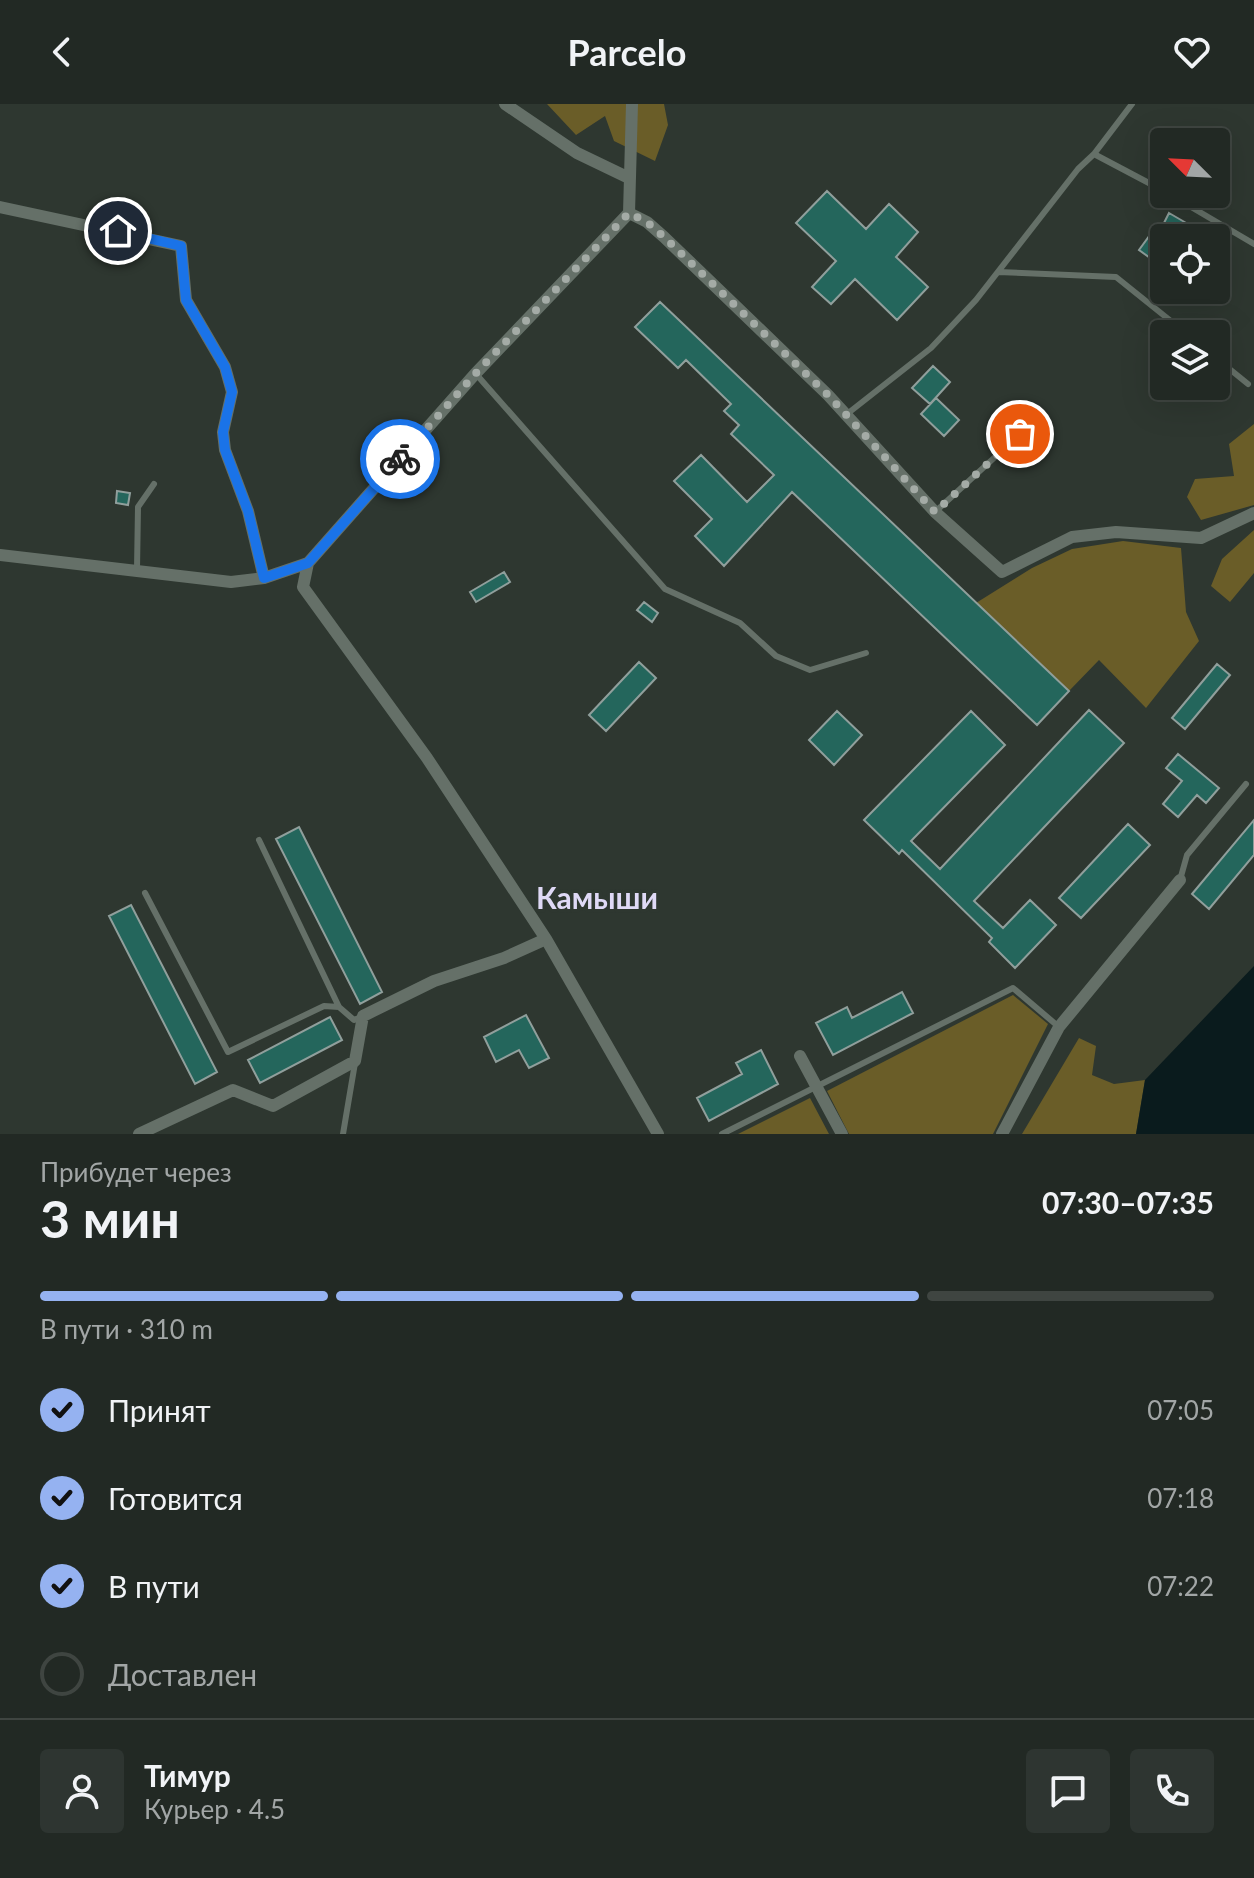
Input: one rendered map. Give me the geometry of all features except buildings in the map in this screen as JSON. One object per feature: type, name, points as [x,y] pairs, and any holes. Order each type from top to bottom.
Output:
[{"type":"street","points":[[505,104],[577,153],[629,178]]},
{"type":"street","points":[[633,105],[629,213],[475,374],[308,563],[303,587],[427,758],[546,939],[658,1134]]},
{"type":"street","points":[[0,207],[181,246],[186,300],[225,367],[232,392],[223,432],[225,450],[248,511],[264,578]]},
{"type":"street","points":[[629,213],[647,222],[664,237],[847,415],[935,512],[1002,572],[1072,537],[1116,532],[1201,538],[1254,513]]},
{"type":"street","points":[[0,555],[231,582],[264,578],[308,563]]},
{"type":"street","points":[[1002,1134],[1059,1027],[1180,880]]},
{"type":"street","points":[[139,1134],[233,1090],[273,1106],[355,1061],[363,1016],[434,981],[504,958],[546,939]]},
{"type":"street","points":[[800,1056],[840,1131],[824,1134]]},
{"type":"lane","points":[[847,415],[931,348],[998,272],[1132,104]]},
{"type":"lane","points":[[1094,154],[1150,184]]},
{"type":"lane","points":[[1193,208],[1254,244]]},
{"type":"lane","points":[[998,272],[1116,277],[1170,320]]},
{"type":"lane","points":[[1230,369],[1248,384]]},
{"type":"lane","points":[[475,374],[665,589],[740,623],[776,656],[810,670],[866,653]]},
{"type":"lane","points":[[935,512],[1041,415]]},
{"type":"lane","points":[[137,569],[138,507],[154,484]]},
{"type":"lane","points":[[1180,880],[1187,855],[1246,784]]},
{"type":"lane","points":[[259,840],[339,1007],[354,1020],[363,1016]]},
{"type":"lane","points":[[145,893],[228,1052],[324,1006],[339,1007]]},
{"type":"lane","points":[[722,1134],[1013,988],[1059,1027]]},
{"type":"lane","points":[[343,1134],[355,1061]]},
{"type":"shaded area","points":[[547,104],[664,104],[668,125],[655,161],[614,141],[605,116],[576,135]]},
{"type":"shaded area","points":[[1254,424],[1254,505],[1201,520],[1187,497],[1195,479],[1234,476],[1229,444]]},
{"type":"shaded area","points":[[1254,530],[1254,573],[1230,602],[1211,586],[1222,559]]},
{"type":"shaded area","points":[[1123,541],[1181,548],[1186,612],[1199,641],[1146,708],[1099,660],[1069,691],[976,603],[1032,568],[1072,549]]},
{"type":"shaded area","points":[[1254,966],[1254,1134],[1136,1134],[1145,1080]]},
{"type":"shaded area","points":[[1013,995],[1048,1024],[993,1134],[849,1134],[827,1091]]},
{"type":"shaded area","points":[[1079,1038],[1096,1046],[1092,1075],[1114,1084],[1145,1080],[1136,1134],[1022,1134]]},
{"type":"shaded area","points":[[810,1098],[829,1134],[738,1134]]},
{"type":"way so far","points":[[400,459],[475,374],[629,213],[647,222],[664,237],[828,395],[935,512],[1020,434]]},
{"type":"district","name":"Камыши","points":[[597,899]]},
{"type":"route","points":[[118,231],[181,246],[186,300],[225,367],[232,392],[223,432],[225,450],[248,511],[264,578],[308,563],[400,459]]}]
